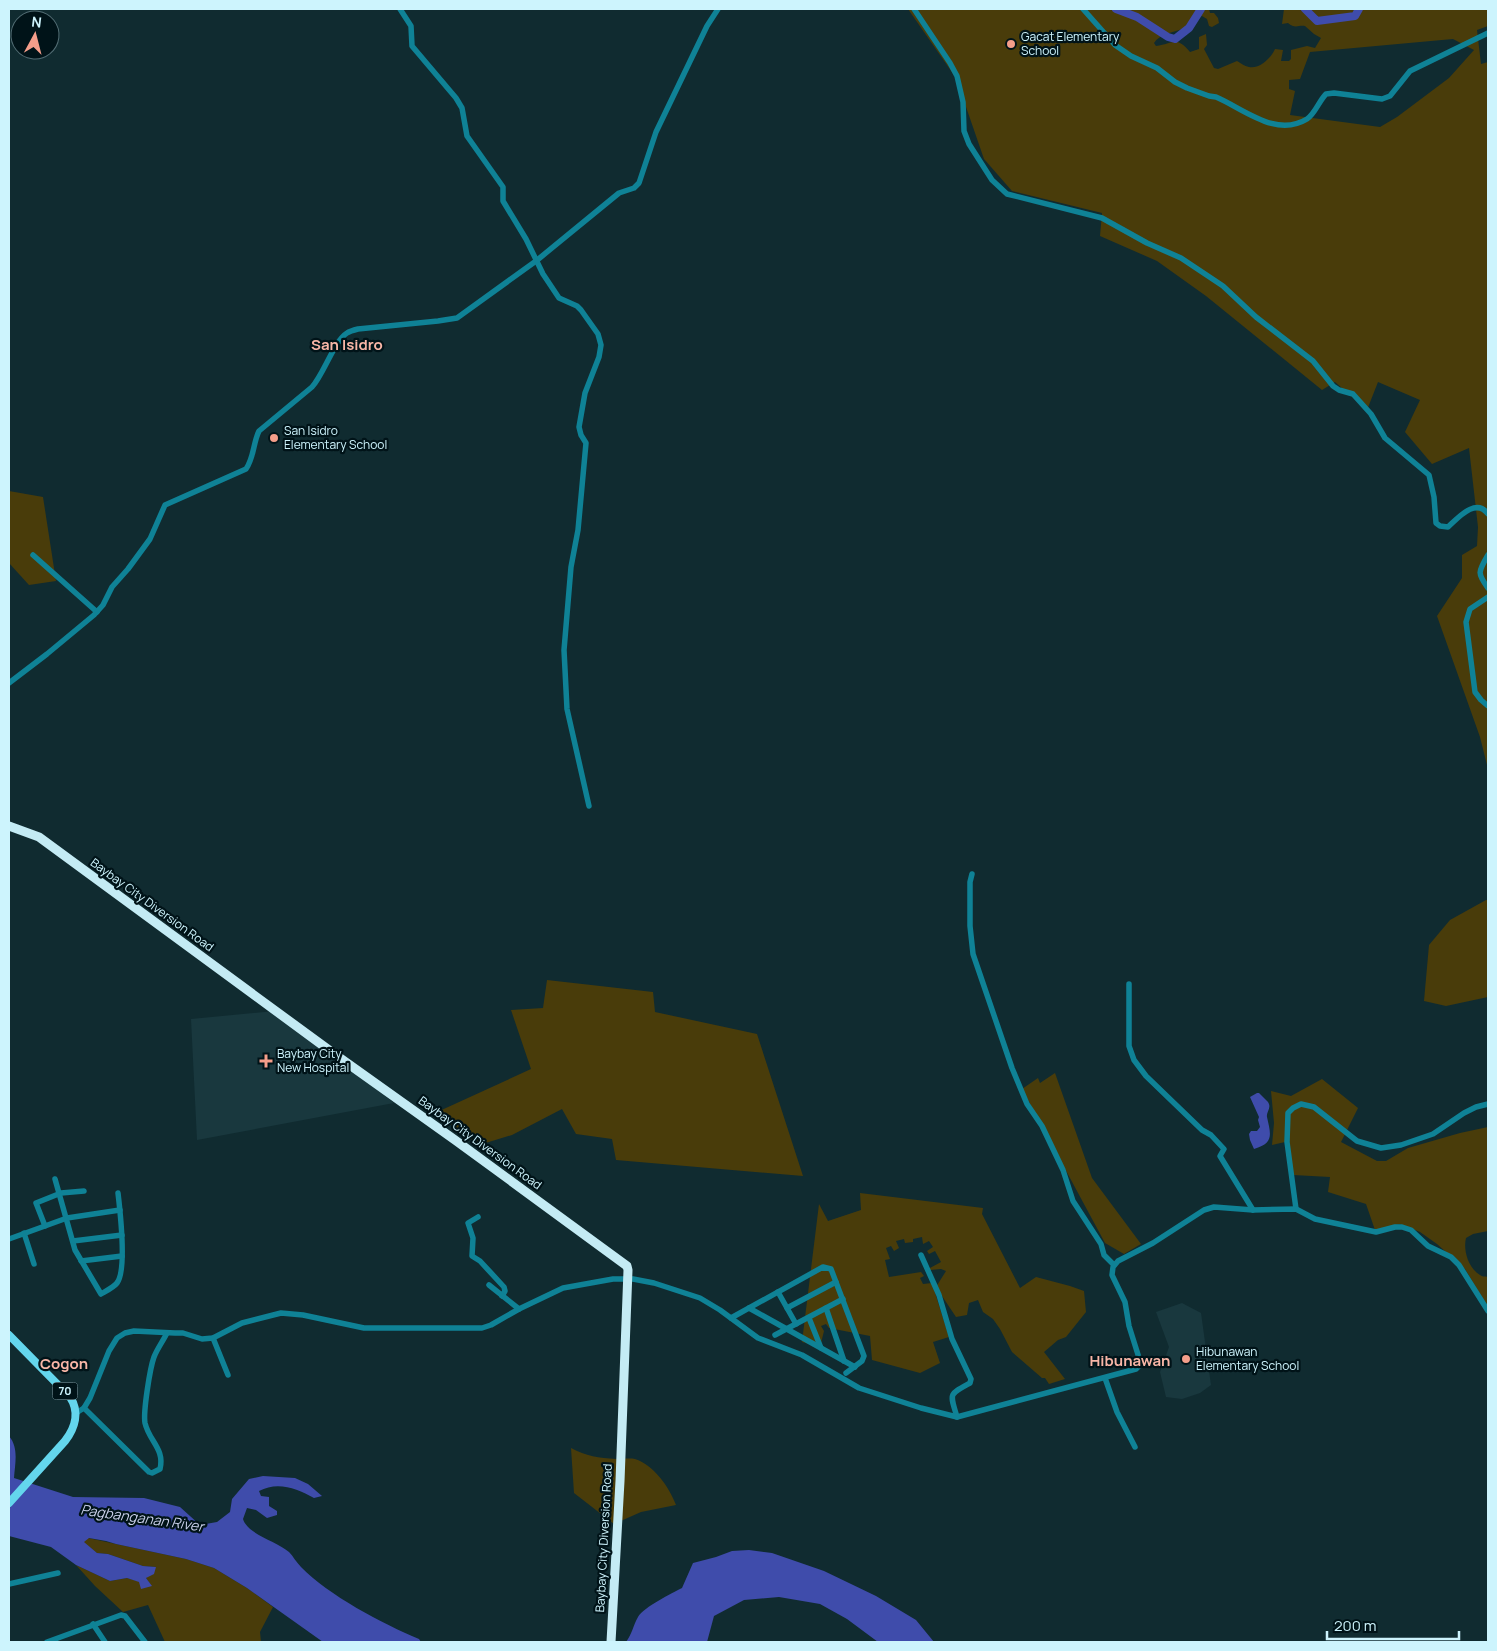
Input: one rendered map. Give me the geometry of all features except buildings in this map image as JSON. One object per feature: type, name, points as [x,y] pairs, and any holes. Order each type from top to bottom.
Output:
[{"type":"highway","name":"Baybay City Diversion Road","points":[[9,826],[39,837],[333,1054],[624,1262],[628,1268],[628,1279],[621,1472],[611,1642]]},
{"type":"main road","name":"70","points":[[9,1335],[70,1397],[75,1405],[76,1412],[70,1434],[58,1450],[9,1503]]},
{"type":"street","points":[[400,9],[411,26],[412,46],[456,98],[462,108],[467,136],[503,187],[503,200],[526,239],[536,261],[559,298],[581,310],[598,334],[601,345],[599,357],[585,393],[579,427],[581,436],[586,443],[578,530],[571,567],[564,650],[567,709],[589,806]]},
{"type":"street","points":[[9,682],[41,660],[103,606],[112,587],[150,539],[165,505],[246,469],[250,464],[255,438],[259,431],[319,380],[340,339],[346,333],[358,329],[457,318],[536,261],[619,193],[634,188],[639,183],[656,132],[707,26],[718,9]]},
{"type":"street","points":[[914,9],[957,76],[963,102],[964,131],[969,144],[992,180],[1007,194],[1102,218],[1147,243],[1181,258],[1224,286],[1256,317],[1313,360],[1333,386],[1353,394],[1371,414],[1385,438],[1429,475],[1434,497],[1436,523],[1440,526],[1448,527],[1462,514],[1472,508],[1478,507],[1488,514]]},
{"type":"street","points":[[1083,9],[1116,45],[1131,56],[1157,68],[1175,82],[1187,88],[1209,96],[1216,96],[1263,122],[1275,125],[1292,124],[1306,120],[1326,94],[1334,93],[1382,99],[1390,96],[1410,71],[1488,33]]},
{"type":"street","points":[[1488,554],[1479,577],[1488,588]]},
{"type":"street","points":[[33,555],[97,612]]},
{"type":"street","points":[[1488,597],[1470,609],[1466,622],[1475,692],[1488,706]]},
{"type":"street","points":[[972,874],[970,882],[970,926],[973,954],[1012,1068],[1026,1104],[1042,1126],[1063,1170],[1073,1201],[1101,1244],[1104,1255],[1114,1265]]},
{"type":"street","points":[[1129,984],[1129,1046],[1134,1060],[1146,1076],[1224,1149],[1220,1156],[1252,1210]]},
{"type":"street","points":[[1296,1209],[1287,1142],[1288,1113],[1293,1108],[1301,1104],[1314,1107],[1357,1141],[1381,1148],[1401,1145],[1433,1134],[1464,1113],[1488,1104]]},
{"type":"street","points":[[55,1180],[75,1250],[101,1294],[118,1283],[122,1256],[118,1193]]},
{"type":"street","points":[[45,1226],[36,1203],[60,1193],[84,1191]]},
{"type":"street","points":[[76,1412],[84,1408],[109,1351],[117,1338],[125,1333],[134,1331],[183,1333],[202,1339],[213,1338],[242,1323],[281,1312],[364,1328],[480,1329],[561,1288],[613,1279],[628,1279],[654,1282],[700,1298],[758,1338],[800,1354],[859,1388],[921,1408],[957,1417],[1136,1369],[1140,1363],[1129,1326],[1125,1302],[1112,1275],[1114,1265],[1175,1230],[1204,1210],[1214,1207],[1252,1210],[1296,1209],[1315,1219],[1368,1231],[1383,1231],[1402,1226],[1411,1230],[1428,1246],[1451,1257],[1459,1265],[1488,1311]]},
{"type":"street","points":[[9,1239],[67,1218],[120,1210]]},
{"type":"street","points":[[478,1217],[468,1223],[473,1238],[472,1256],[480,1261],[504,1287],[505,1292],[502,1296]]},
{"type":"street","points":[[24,1233],[34,1264]]},
{"type":"street","points":[[73,1241],[122,1235]]},
{"type":"street","points":[[920,1255],[939,1295],[952,1338],[971,1379],[970,1383],[952,1395],[957,1417]]},
{"type":"street","points":[[81,1261],[122,1256]]},
{"type":"street","points":[[731,1318],[824,1267],[832,1269],[864,1356],[862,1362],[846,1372]]},
{"type":"street","points":[[787,1308],[836,1282]]},
{"type":"street","points":[[488,1285],[519,1309]]},
{"type":"street","points":[[778,1292],[796,1324]]},
{"type":"street","points":[[775,1335],[843,1299]]},
{"type":"street","points":[[749,1308],[855,1367]]},
{"type":"street","points":[[826,1308],[844,1361]]},
{"type":"street","points":[[809,1318],[820,1348]]},
{"type":"street","points":[[84,1408],[150,1472],[152,1473],[160,1469],[161,1453],[146,1424],[145,1413],[154,1358],[167,1333]]},
{"type":"street","points":[[213,1338],[228,1375]]},
{"type":"street","points":[[1105,1378],[1117,1412],[1135,1447]]},
{"type":"street","points":[[9,1584],[58,1573]]},
{"type":"street","points":[[47,1642],[113,1616],[123,1615],[145,1642]]},
{"type":"street","points":[[93,1624],[105,1642]]},
{"type":"shaded area","points":[[908,9],[1209,9],[1210,13],[1214,13],[1218,18],[1219,23],[1212,27],[1209,26],[1207,19],[1202,16],[1184,28],[1160,37],[1154,43],[1156,46],[1178,42],[1190,52],[1199,49],[1199,37],[1206,34],[1207,45],[1204,49],[1214,68],[1218,69],[1237,61],[1247,67],[1261,65],[1271,56],[1275,49],[1283,50],[1281,61],[1289,61],[1291,59],[1291,50],[1307,46],[1315,48],[1321,38],[1305,26],[1295,26],[1288,23],[1282,24],[1284,9],[1488,9],[1488,26],[1477,30],[1481,64],[1488,62],[1488,769],[1480,737],[1437,616],[1462,578],[1462,555],[1477,546],[1478,527],[1469,448],[1432,464],[1405,432],[1420,400],[1378,382],[1367,410],[1335,382],[1322,390],[1206,296],[1157,261],[1100,236],[1102,213],[1012,191],[984,159],[956,78]],"holes":[[[1453,39],[1474,50],[1449,78],[1397,117],[1380,127],[1290,115],[1295,91],[1289,89],[1289,80],[1300,79],[1310,52]]]},
{"type":"shaded area","points":[[9,491],[43,497],[56,581],[29,585],[9,563]]},
{"type":"shaded area","points":[[1488,900],[1488,997],[1446,1006],[1424,1001],[1429,945],[1450,920]]},
{"type":"shaded area","points":[[547,980],[653,992],[655,1012],[757,1034],[803,1176],[616,1160],[612,1139],[576,1134],[562,1109],[512,1135],[479,1145],[435,1113],[531,1069],[511,1010],[543,1008]]},
{"type":"shaded area","name":"Baybay City New Hospital","points":[[275,1011],[394,1103],[197,1140],[191,1019]]},
{"type":"shaded area","points":[[1055,1073],[1092,1178],[1141,1244],[1124,1254],[1105,1243],[1022,1089],[1038,1078],[1040,1083]]},
{"type":"shaded area","points":[[1322,1079],[1358,1108],[1341,1142],[1377,1161],[1386,1161],[1408,1148],[1488,1127],[1488,1231],[1473,1234],[1466,1238],[1465,1248],[1472,1268],[1481,1276],[1488,1277],[1488,1307],[1465,1269],[1437,1244],[1420,1232],[1400,1224],[1375,1230],[1366,1204],[1328,1192],[1330,1177],[1293,1175],[1285,1142],[1272,1145],[1274,1123],[1271,1091],[1291,1096]]},
{"type":"shaded area","points":[[860,1193],[983,1208],[982,1214],[1020,1288],[1036,1277],[1084,1291],[1086,1312],[1066,1337],[1058,1340],[1044,1352],[1065,1379],[1049,1384],[1045,1378],[1042,1378],[1012,1352],[1000,1329],[993,1319],[983,1312],[978,1300],[969,1303],[967,1315],[956,1317],[936,1287],[946,1271],[941,1269],[930,1270],[930,1268],[941,1262],[935,1251],[929,1254],[927,1251],[933,1247],[929,1241],[923,1244],[922,1237],[913,1239],[913,1242],[905,1243],[904,1239],[896,1241],[899,1248],[894,1251],[891,1246],[886,1248],[890,1259],[885,1260],[889,1277],[921,1272],[924,1276],[920,1278],[923,1284],[932,1283],[949,1337],[933,1342],[940,1363],[920,1373],[872,1360],[870,1336],[829,1328],[826,1324],[821,1326],[824,1331],[820,1347],[802,1342],[819,1204],[828,1221],[861,1210]]},
{"type":"shaded area","name":"Hibunawan Elementary School","points":[[1182,1303],[1201,1313],[1211,1385],[1200,1393],[1182,1399],[1166,1397],[1160,1372],[1169,1347],[1156,1312]]},
{"type":"shaded area","points":[[571,1448],[593,1456],[635,1459],[642,1462],[660,1478],[676,1505],[641,1512],[614,1524],[574,1493]]},
{"type":"shaded area","points":[[88,1538],[186,1559],[214,1568],[247,1588],[273,1607],[260,1632],[261,1642],[165,1642],[148,1605],[123,1612],[76,1565],[110,1581],[127,1578],[151,1585],[146,1578],[156,1567],[143,1566],[108,1554],[97,1553],[83,1542]]},
{"type":"water","points":[[1257,1093],[1269,1104],[1267,1115],[1270,1137],[1265,1144],[1254,1149],[1249,1134],[1251,1131],[1257,1131],[1260,1127],[1259,1117],[1250,1097]]},
{"type":"water","name":"Pagbanganan River","points":[[9,1436],[15,1451],[14,1478],[73,1497],[144,1498],[180,1507],[200,1525],[217,1522],[230,1512],[232,1499],[249,1479],[263,1476],[295,1478],[308,1484],[322,1496],[314,1498],[301,1491],[280,1486],[273,1486],[259,1491],[261,1496],[269,1497],[269,1506],[277,1511],[277,1515],[267,1518],[256,1510],[247,1508],[243,1519],[246,1525],[257,1534],[284,1548],[312,1578],[326,1588],[373,1617],[419,1639],[421,1642],[323,1642],[247,1588],[214,1568],[186,1559],[106,1541],[89,1538],[84,1542],[97,1553],[108,1554],[143,1566],[156,1567],[154,1574],[146,1578],[152,1586],[141,1589],[139,1582],[127,1578],[110,1581],[76,1565],[51,1547],[9,1536]]},
{"type":"water","points":[[749,1550],[772,1553],[824,1571],[876,1596],[916,1620],[934,1642],[878,1642],[847,1619],[820,1604],[779,1597],[744,1600],[714,1616],[707,1642],[626,1642],[641,1613],[682,1588],[693,1563],[732,1551]]},
{"type":"waterway","points":[[1116,9],[1137,17],[1168,37],[1175,39],[1189,28],[1201,9]]},
{"type":"waterway","points":[[1305,9],[1317,21],[1355,16],[1359,9]]},
{"type":"place","name":"Gacat Elementary School","points":[[1011,44]]},
{"type":"place","name":"San Isidro Elementary School","points":[[274,438]]},
{"type":"place","name":"Baybay City New Hospital","points":[[266,1061]]},
{"type":"place","name":"Hibunawan Elementary School","points":[[1186,1359]]},
{"type":"district","name":"San Isidro","points":[[347,345]]},
{"type":"district","name":"Hibunawan","points":[[1130,1361]]},
{"type":"district","name":"Cogon","points":[[64,1364]]}]
